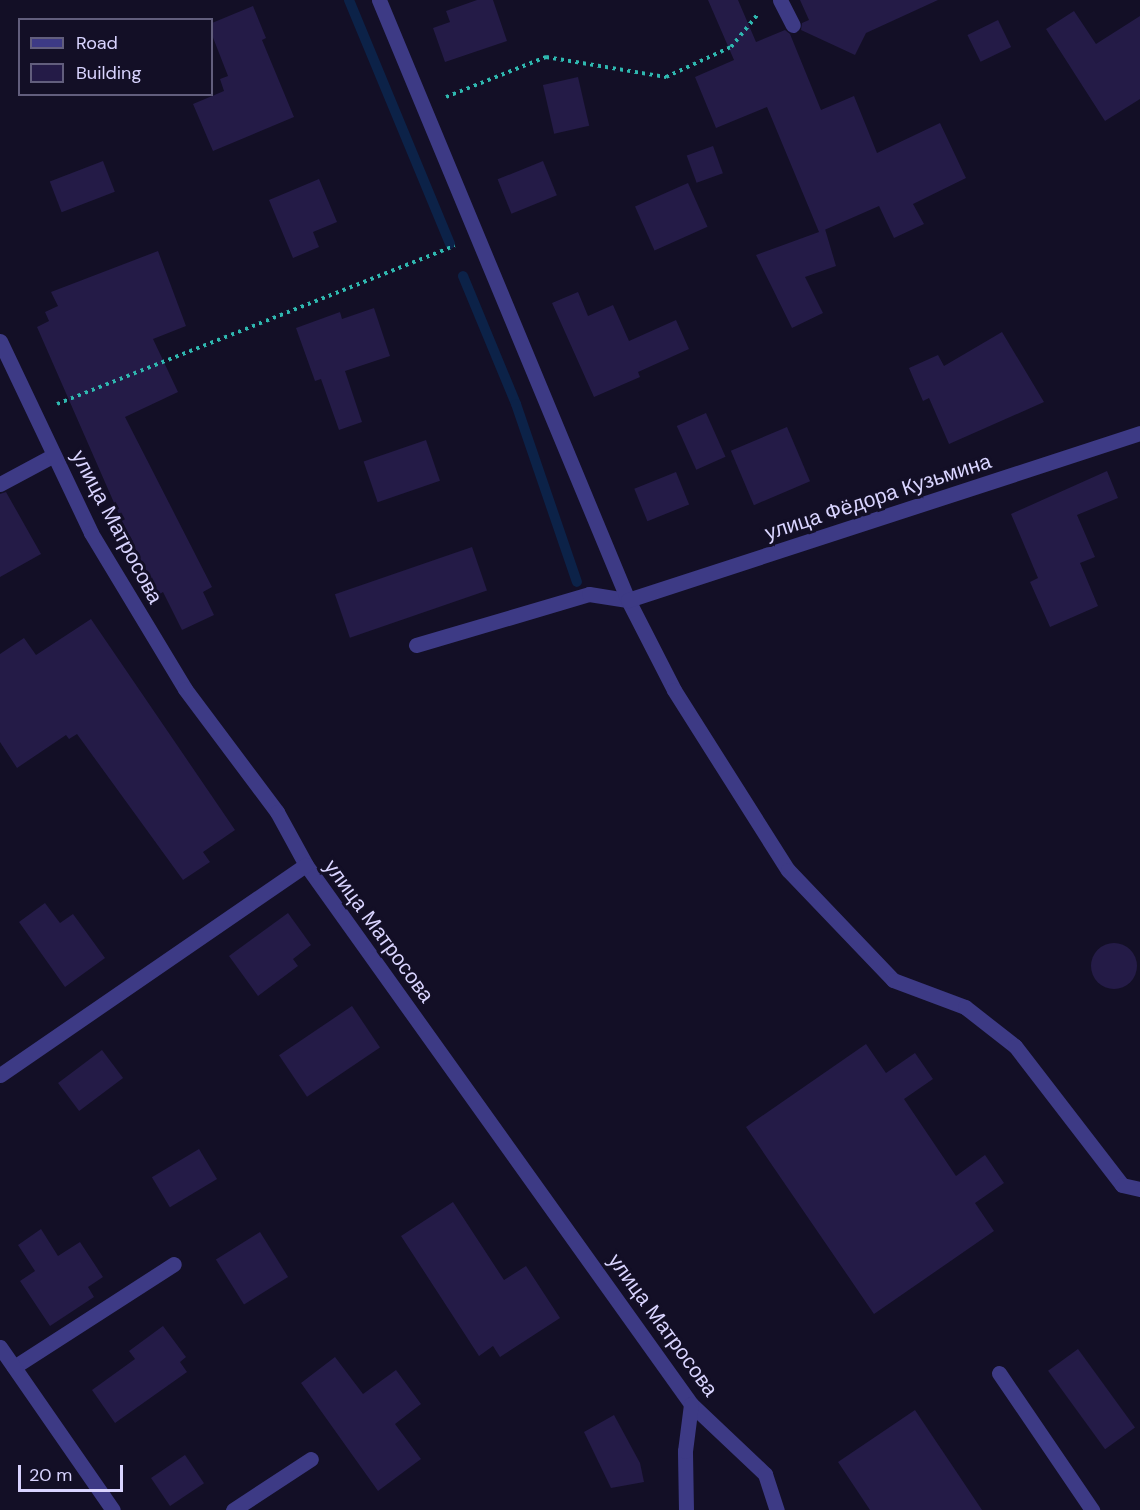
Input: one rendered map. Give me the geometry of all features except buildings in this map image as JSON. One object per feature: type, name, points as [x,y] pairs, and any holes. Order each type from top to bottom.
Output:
[{"type":"street","points":[[379,0],[628,600],[674,690],[788,870],[893,980],[965,1007],[1015,1046],[1122,1185],[1140,1189]]},
{"type":"street","points":[[780,0],[793,25]]},
{"type":"street","name":"улица Матросова","points":[[0,341],[91,533],[184,689],[277,812],[306,865],[691,1404],[765,1474],[777,1510]]},
{"type":"street","name":"улица Фёдора Кузьмина","points":[[628,600],[1140,433]]},
{"type":"street","points":[[0,484],[54,455]]},
{"type":"street","points":[[417,645],[589,594],[628,600]]},
{"type":"street","points":[[0,1075],[306,865]]},
{"type":"street","points":[[14,1367],[174,1264]]},
{"type":"street","points":[[0,1347],[113,1510]]},
{"type":"street","points":[[999,1373],[1092,1510]]},
{"type":"street","points":[[686,1510],[686,1451],[691,1404]]},
{"type":"street","points":[[232,1510],[311,1459]]},
{"type":"path","points":[[423,106],[546,57],[666,77],[731,47],[763,8]]},
{"type":"path","points":[[34,413],[478,237]]},
{"type":"waterway","points":[[349,0],[450,244]]},
{"type":"waterway","points":[[463,276],[516,404],[577,582]]}]
